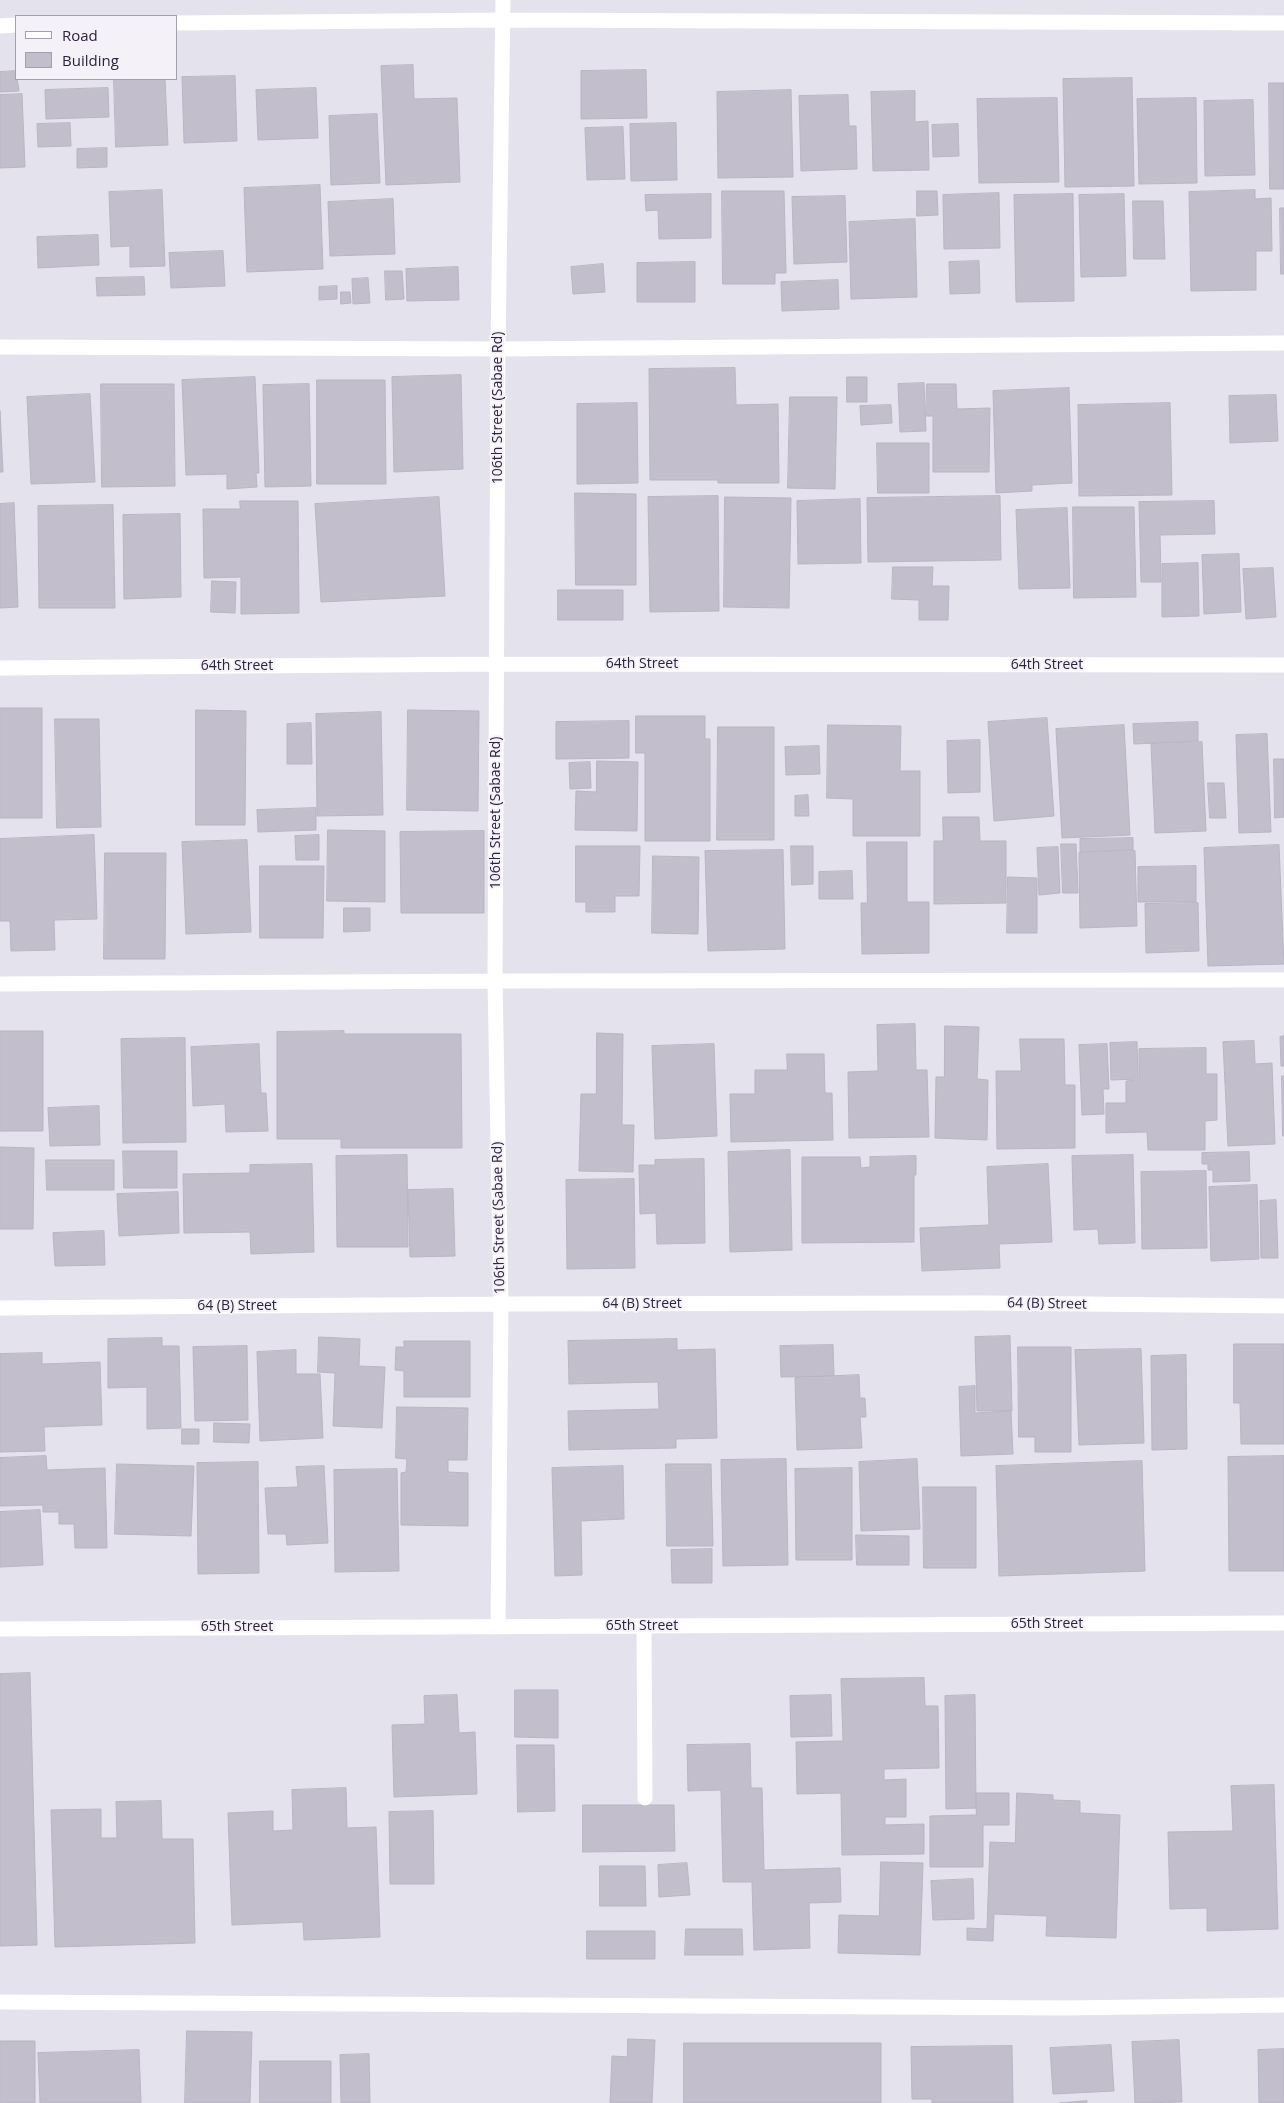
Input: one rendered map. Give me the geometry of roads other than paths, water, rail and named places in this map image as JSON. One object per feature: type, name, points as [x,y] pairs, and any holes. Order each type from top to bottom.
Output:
[{"type":"street","name":"106th Street (Sabae Rd)","points":[[498,1626],[501,1304],[495,981],[498,349],[503,0]]},
{"type":"street","points":[[178,24],[503,20],[1284,23]]},
{"type":"street","points":[[0,26],[15,25]]},
{"type":"street","points":[[0,347],[498,349],[1284,343]]},
{"type":"street","name":"64th Street","points":[[0,668],[497,664],[1284,665]]},
{"type":"street","points":[[0,984],[1284,980]]},
{"type":"street","name":"64 (B) Street","points":[[0,1308],[983,1303],[1284,1306]]},
{"type":"street","name":"65th Street","points":[[0,1629],[1284,1624]]},
{"type":"street","points":[[644,1626],[645,1798]]},
{"type":"street","points":[[0,2002],[1056,2008],[1284,2005]]}]
